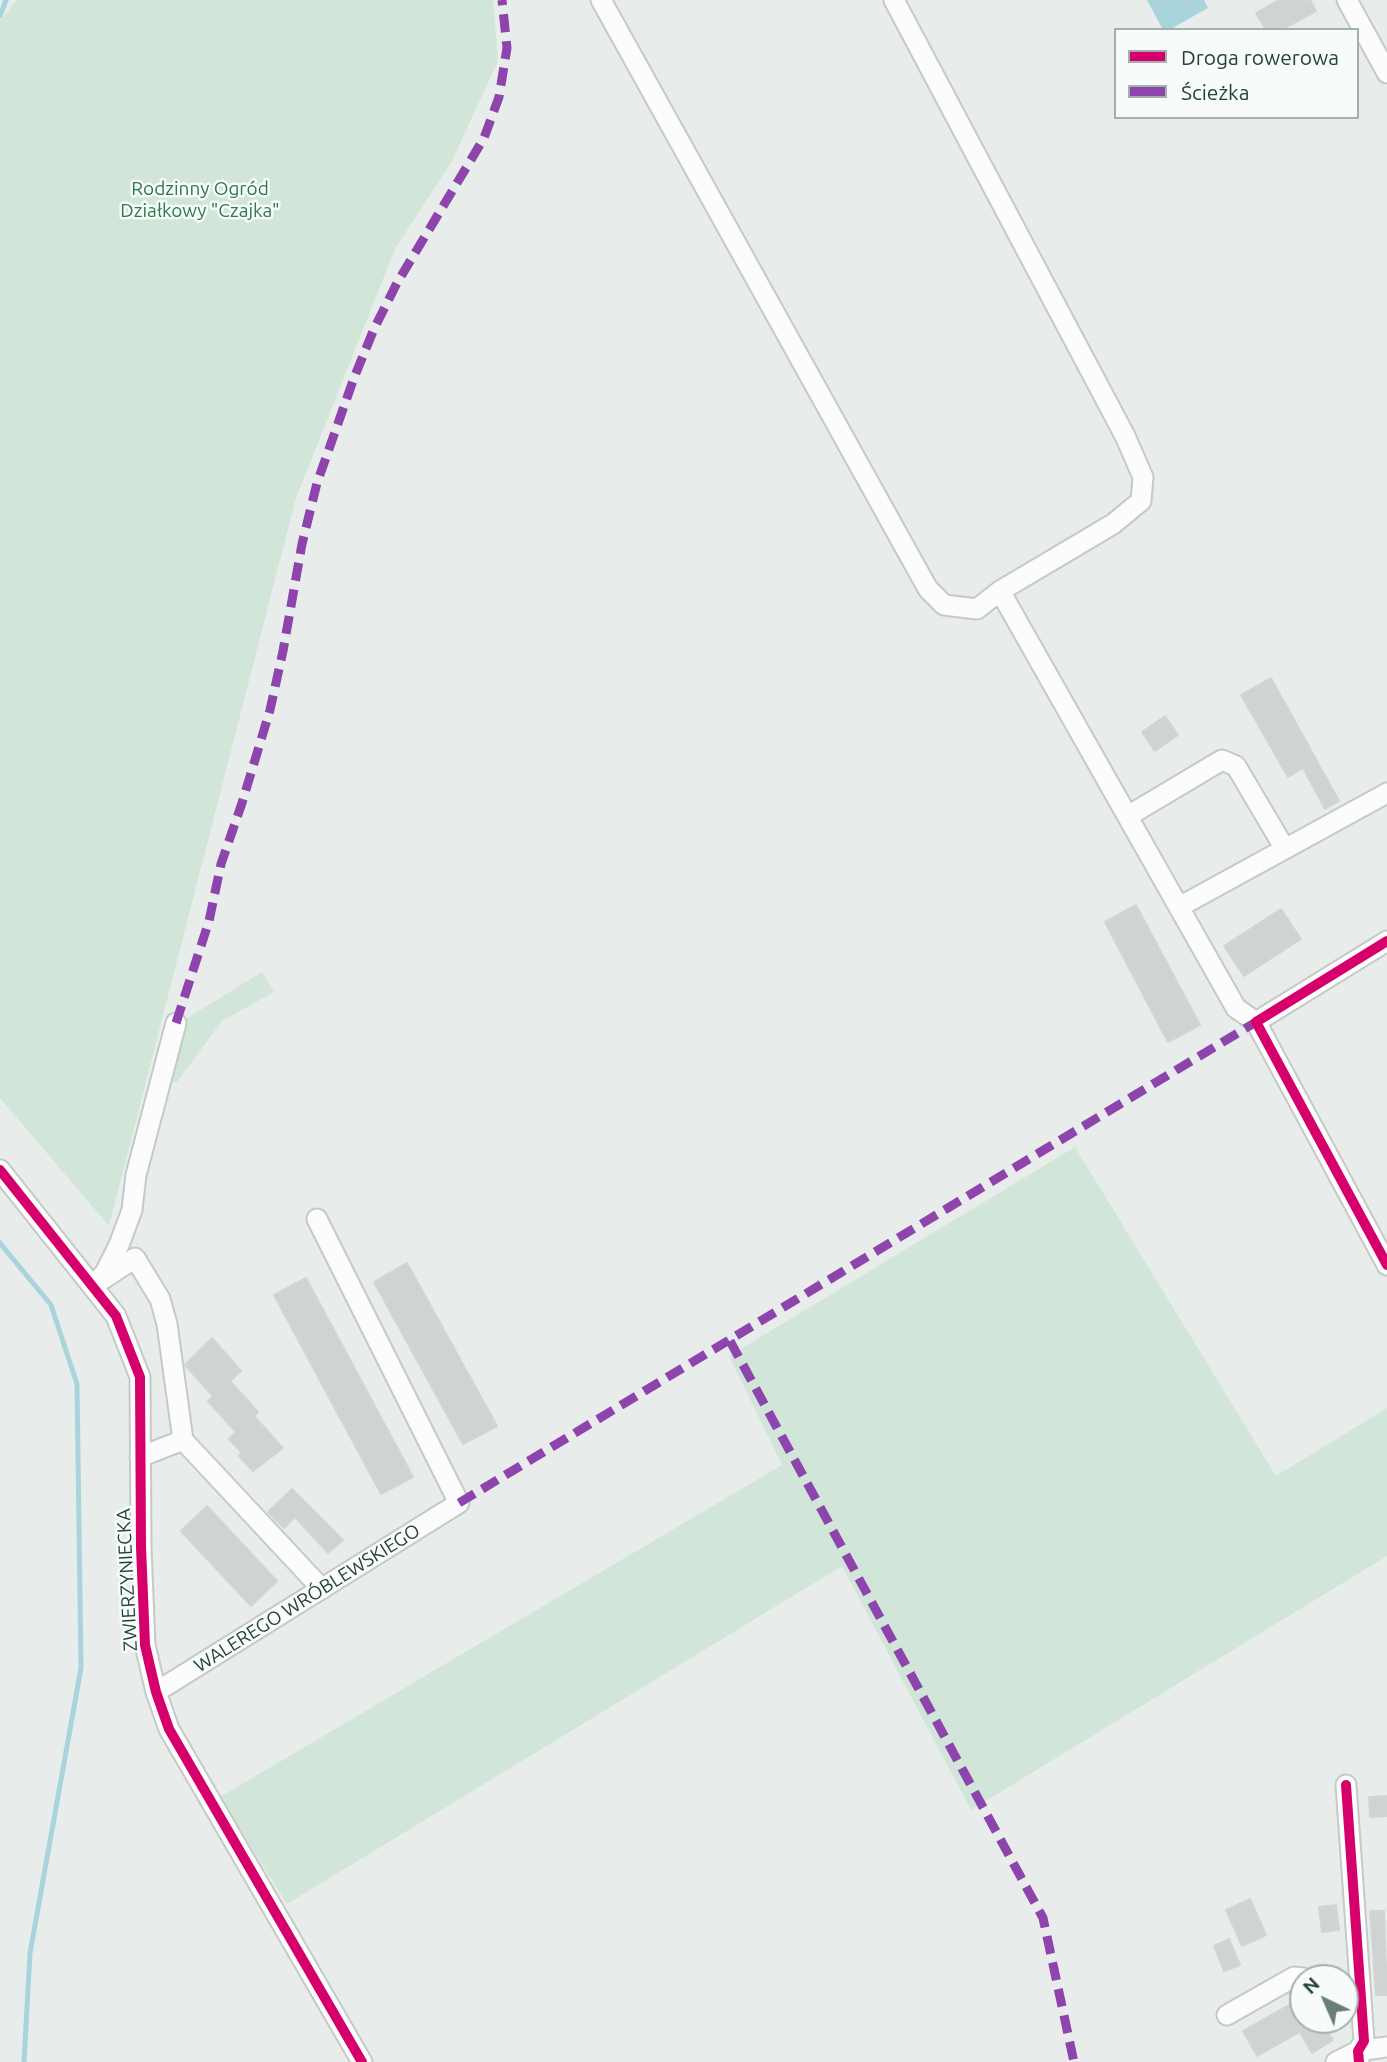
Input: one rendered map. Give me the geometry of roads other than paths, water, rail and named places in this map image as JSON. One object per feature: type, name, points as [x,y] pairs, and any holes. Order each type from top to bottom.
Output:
[{"type":"street","points":[[601,0],[928,589],[944,605],[977,609],[1000,591],[1113,524],[1141,501],[1143,477],[1125,436],[894,0]]},
{"type":"street","points":[[1347,0],[1387,73]]},
{"type":"street","points":[[1000,591],[1236,1008],[1256,1022],[1387,1265]]},
{"type":"street","points":[[1128,816],[1222,760],[1236,766],[1285,849]]},
{"type":"street","points":[[1179,907],[1387,793]]},
{"type":"street","points":[[1256,1022],[1387,941]]},
{"type":"street","points":[[93,1286],[105,1273],[132,1210],[136,1175],[176,1023]]},
{"type":"street","name":"ZWIERZYNIECKA","points":[[0,1170],[116,1316],[139,1377],[145,1645],[156,1692],[169,1729],[201,1789],[362,2062]]},
{"type":"street","name":"WALEREGO WRÓBLEWSKIEGO","points":[[156,1692],[459,1503],[317,1219]]},
{"type":"street","points":[[93,1286],[135,1258],[160,1299],[167,1324],[183,1440],[322,1589]]},
{"type":"street","points":[[140,1457],[183,1440]]},
{"type":"street","points":[[1346,1785],[1351,1964]]},
{"type":"street","points":[[1227,2015],[1289,1980]]},
{"type":"street","points":[[1358,2057],[1364,2041],[1359,2018]]},
{"type":"street","points":[[1336,2062],[1387,2047]]},
{"type":"water","points":[[1147,0],[1204,0],[1208,8],[1173,28],[1162,28]]},
{"type":"waterway","points":[[0,16],[6,0]]},
{"type":"waterway","points":[[0,1243],[51,1305],[77,1384],[81,1668],[30,1953],[24,2062]]},
{"type":"park label","name":"Rodzinny Ogród Działkowy \"Czajka\"","points":[[200,200]]}]
